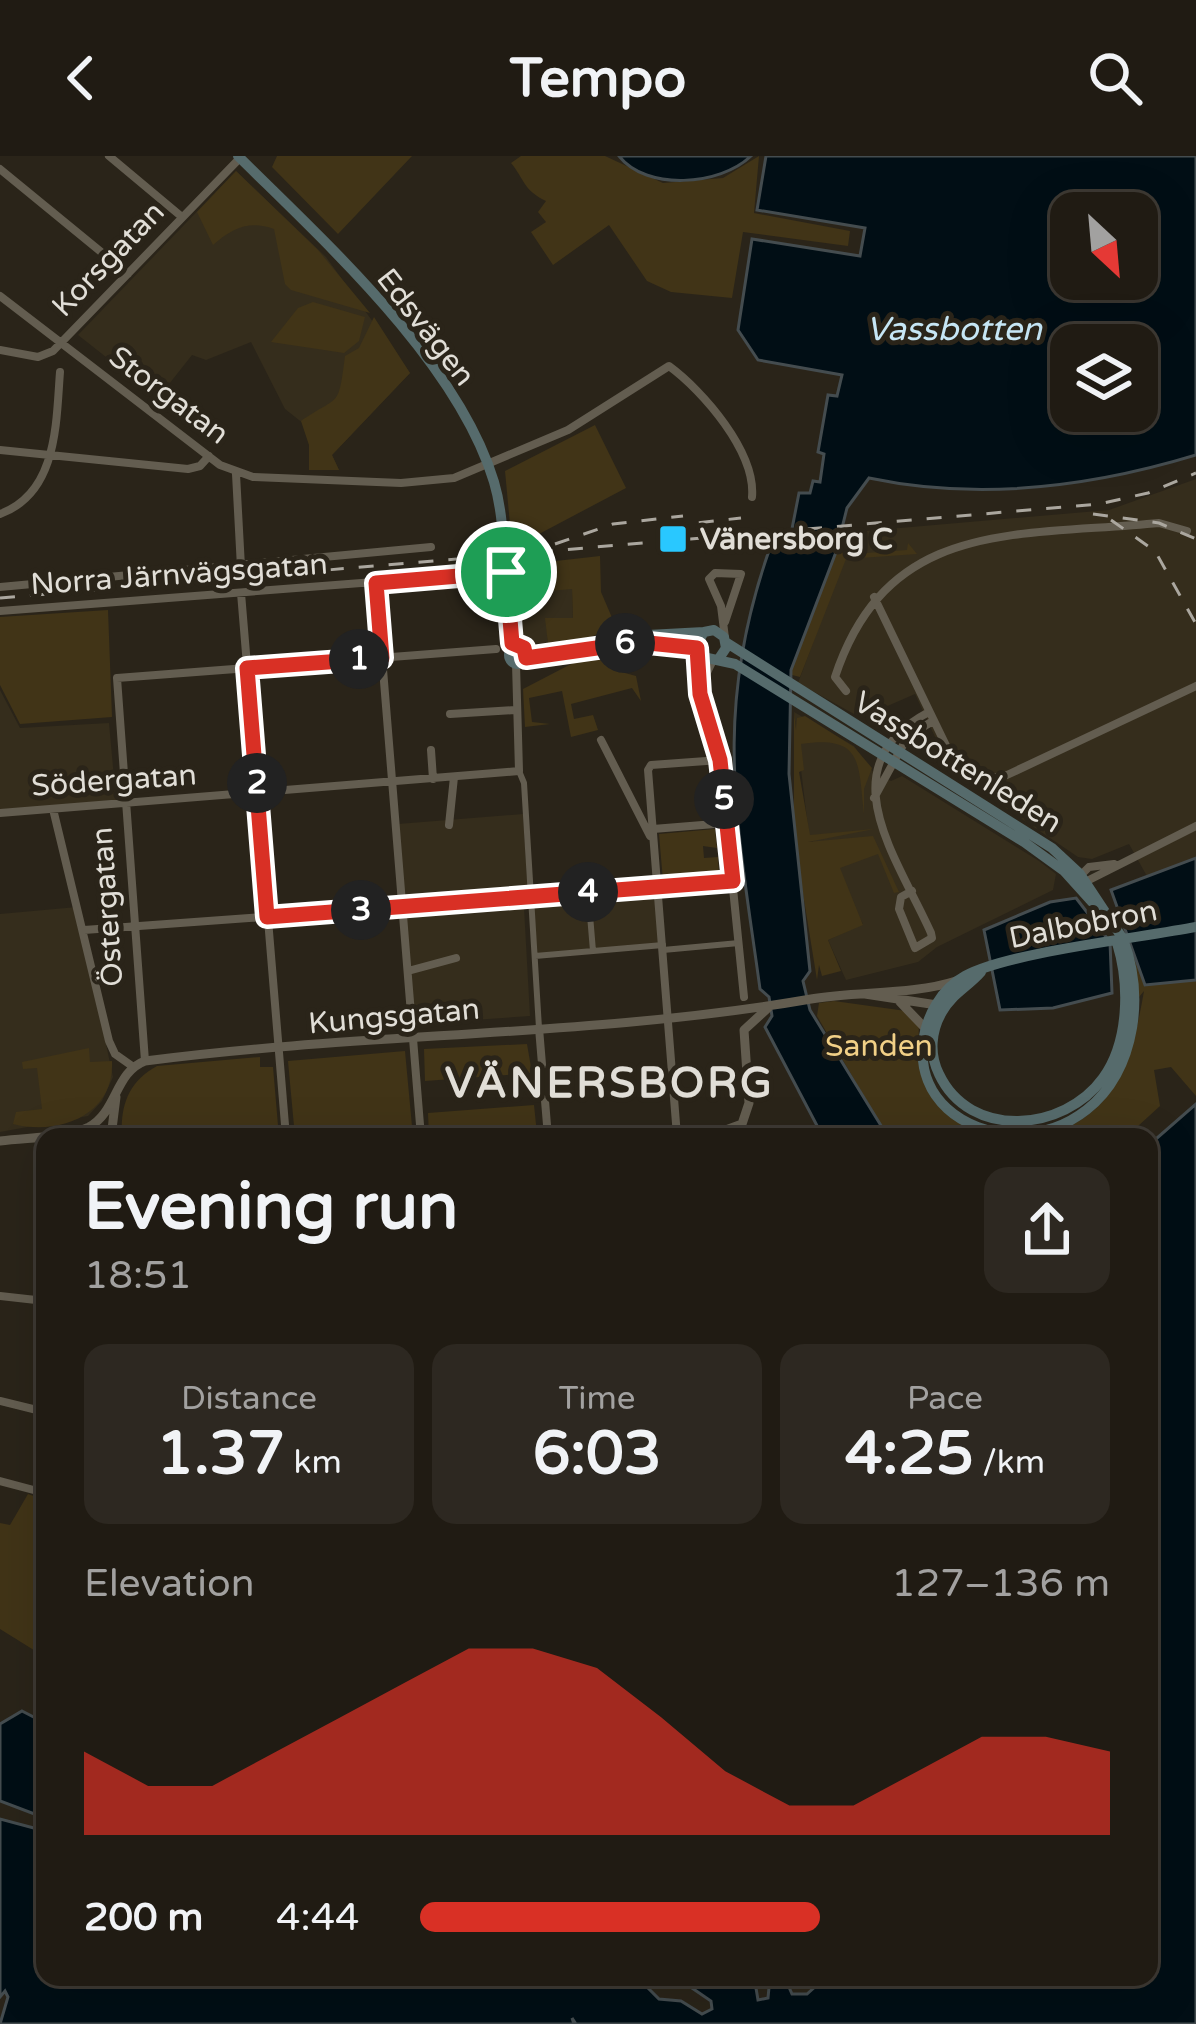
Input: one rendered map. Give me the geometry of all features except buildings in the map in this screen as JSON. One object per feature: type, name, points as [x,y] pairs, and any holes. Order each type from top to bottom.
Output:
[{"type":"main road","name":"Edsvägen","points":[[239,157],[331,249],[455,402],[488,464],[504,548],[513,648],[524,648],[521,661]]},
{"type":"main road","name":"Vassbottenleden","points":[[707,631],[726,641],[736,658],[1081,880],[1123,939],[1134,994],[1120,1072],[1097,1104],[1051,1128]]},
{"type":"main road","points":[[521,661],[633,635],[707,631],[698,650],[678,642],[599,646]]},
{"type":"main road","points":[[717,659],[726,641]]},
{"type":"main road","name":"Vassbottenleden","points":[[698,650],[717,659],[736,658]]},
{"type":"main road","name":"Vassbottenleden","points":[[937,1011],[934,1064],[948,1090],[975,1112],[1013,1121],[1039,1119],[1075,1105],[1095,1088],[1120,1044],[1123,965],[1112,929],[1081,880]]},
{"type":"main road","name":"Dalbobron","points":[[957,980],[1196,927]]},
{"type":"main road","points":[[937,1011],[981,972]]},
{"type":"main road","points":[[937,1011],[957,980]]},
{"type":"main road","name":"Vassbottenleden","points":[[937,1011],[926,1029],[924,1061],[932,1086],[953,1112],[975,1125],[997,1128]]},
{"type":"street","points":[[109,156],[182,217]]},
{"type":"street","name":"Korsgatan","points":[[61,343],[239,157]]},
{"type":"street","points":[[0,169],[128,274]]},
{"type":"street","name":"Storgatan","points":[[0,296],[236,474],[241,567]]},
{"type":"street","points":[[0,350],[38,357],[61,343]]},
{"type":"street","points":[[236,474],[436,482],[568,430],[669,366],[688,381],[733,441],[753,478],[752,497]]},
{"type":"street","points":[[0,514],[15,505],[53,455],[60,372]]},
{"type":"street","points":[[0,449],[188,469],[200,466],[208,455]]},
{"type":"street","points":[[846,691],[835,677],[848,639],[874,597],[928,558],[970,542],[1159,523],[1187,531]]},
{"type":"street","points":[[0,587],[431,547]]},
{"type":"street","name":"Norra Järnvägsgatan","points":[[0,611],[506,569]]},
{"type":"street","points":[[725,622],[741,574],[711,574],[726,641]]},
{"type":"street","points":[[376,583],[420,1128]]},
{"type":"street","points":[[241,593],[285,1128]]},
{"type":"street","points":[[874,597],[962,772],[992,780],[1196,686]]},
{"type":"street","points":[[707,631],[717,603]]},
{"type":"street","points":[[247,668],[496,649]]},
{"type":"street","points":[[698,650],[700,686],[720,760],[747,1003]]},
{"type":"street","points":[[700,686],[717,659]]},
{"type":"street","points":[[521,661],[515,710],[518,771],[524,783],[547,1128]]},
{"type":"street","name":"Östergatan","points":[[145,1061],[116,678],[247,668]]},
{"type":"street","points":[[450,714],[515,710]]},
{"type":"street","points":[[912,891],[900,901],[915,948],[932,938],[912,891],[873,800],[873,779],[890,754],[932,716]]},
{"type":"street","points":[[601,740],[654,843]]},
{"type":"street","points":[[431,751],[433,779]]},
{"type":"street","points":[[676,1128],[651,765],[720,760]]},
{"type":"street","name":"Södergatan","points":[[0,813],[518,771]]},
{"type":"street","points":[[449,825],[454,777]]},
{"type":"street","points":[[53,808],[109,1041],[131,1066],[116,1097],[96,1121],[82,1128]]},
{"type":"street","points":[[653,829],[727,823]]},
{"type":"street","points":[[1081,880],[1196,826]]},
{"type":"street","points":[[84,930],[733,881]]},
{"type":"street","points":[[588,892],[593,951]]},
{"type":"street","points":[[535,956],[739,943]]},
{"type":"street","points":[[408,971],[456,958]]},
{"type":"street","points":[[856,993],[917,991],[957,980]]},
{"type":"street","points":[[917,991],[937,1011]]},
{"type":"street","points":[[856,993],[937,1011]]},
{"type":"street","name":"Kungsgatan","points":[[131,1066],[145,1061],[721,1013],[747,1003],[769,1007],[856,993]]},
{"type":"street","points":[[896,999],[915,1012],[926,1029]]},
{"type":"street","points":[[744,1030],[769,1007]]},
{"type":"street","points":[[721,1013],[744,1030]]},
{"type":"street","points":[[744,1030],[748,1103],[744,1128]]},
{"type":"street","points":[[112,1128],[116,1097]]},
{"type":"street","points":[[731,1128],[742,1124]]},
{"type":"street","points":[[0,1141],[36,1136]]},
{"type":"street","points":[[0,1296],[36,1300]]},
{"type":"street","points":[[0,1401],[36,1410]]},
{"type":"street","points":[[0,1481],[36,1491]]},
{"type":"shaded area","points":[[236,171],[326,257],[410,373],[332,455],[339,470],[309,470],[313,451],[304,424],[285,409],[251,342],[206,360],[192,355],[158,398],[78,335]]},
{"type":"shaded area","points":[[1196,479],[1196,858],[1148,878],[1129,844],[1092,859],[1078,857],[951,771],[915,694],[867,715],[859,708],[854,714],[798,683],[854,532],[1109,510]]},
{"type":"shaded area","points":[[536,577],[538,592],[572,588],[573,618],[546,619],[548,644],[528,643],[519,636],[515,579]]},
{"type":"shaded area","points":[[0,690],[20,728],[109,723],[116,800],[0,811]]},
{"type":"shaded area","points":[[794,712],[854,746],[874,773],[891,781],[902,776],[1039,861],[1056,874],[1053,890],[937,947],[918,962],[846,980],[828,940],[863,924],[809,835]]},
{"type":"shaded area","points":[[523,814],[528,894],[405,904],[398,824]]},
{"type":"shaded area","points":[[657,889],[662,944],[595,949],[590,893]]},
{"type":"shaded area","points":[[586,893],[591,949],[537,954],[533,897]]},
{"type":"shaded area","points":[[517,901],[524,908],[530,1016],[414,1024],[405,909]]},
{"type":"shaded area","points":[[77,907],[113,1077],[102,1101],[88,1116],[0,1132],[0,914]]},
{"type":"green space","points":[[277,156],[412,156],[338,234],[272,167]]},
{"type":"green space","points":[[521,156],[605,156],[663,183],[723,178],[759,156],[754,213],[850,231],[848,246],[743,232],[732,298],[671,292],[647,281],[609,225],[553,265],[531,232],[546,222],[538,212],[546,201],[529,189],[511,163]]},
{"type":"green space","points":[[236,171],[318,250],[370,313],[291,290],[285,284],[274,229],[242,227],[213,245],[197,212]]},
{"type":"green space","points":[[313,302],[365,317],[359,341],[344,353],[271,342],[298,308]]},
{"type":"green space","points":[[374,317],[410,373],[332,455],[339,470],[309,470],[309,445],[301,421],[335,399],[345,356],[359,348]]},
{"type":"green space","points":[[595,425],[626,488],[539,534],[511,535],[505,471]]},
{"type":"green space","points":[[837,535],[846,540],[853,554],[907,550],[908,543],[917,554],[846,559],[800,677],[788,674],[837,549]]},
{"type":"green space","points":[[600,556],[601,592],[616,627],[585,639],[548,644],[545,618],[573,618],[572,589],[537,592],[536,577],[515,579],[515,559],[535,557],[538,563]]},
{"type":"green space","points":[[108,610],[112,717],[20,724],[0,685],[0,617]]},
{"type":"green space","points":[[617,656],[625,673],[636,676],[641,701],[632,688],[571,704],[574,719],[593,715],[598,730],[571,737],[562,691],[529,698],[532,722],[550,724],[525,727],[523,689],[575,662]]},
{"type":"green space","points":[[794,712],[796,730],[797,718],[805,716],[854,747],[872,768],[864,789],[864,814],[858,768],[847,749],[822,742],[801,744],[804,770],[799,772],[810,835],[874,829],[808,842],[873,836],[899,892],[894,893],[878,854],[840,868],[863,925],[828,940],[841,971],[822,976],[819,965],[817,980],[794,838]]},
{"type":"green space","points":[[715,829],[717,848],[703,846],[704,858],[718,857],[719,876],[663,881],[659,834]]},
{"type":"green space","points":[[1133,949],[1146,985],[1196,980],[1196,1096],[1171,1067],[1154,1070],[1160,1106],[1136,1128],[1067,1128],[1104,1100],[1134,1040],[1144,991],[1139,997],[1129,950]]},
{"type":"green space","name":"Sanden","points":[[819,1003],[906,1011],[919,1024],[921,1063],[933,1095],[969,1128],[883,1128],[817,1016]]},
{"type":"green space","points":[[527,1044],[532,1073],[425,1081],[424,1049]]},
{"type":"green space","points":[[89,1048],[90,1062],[112,1061],[110,1080],[94,1108],[65,1124],[13,1124],[16,1112],[42,1109],[37,1068],[23,1069],[22,1062]]},
{"type":"green space","points":[[405,1051],[412,1128],[294,1128],[288,1061]]},
{"type":"green space","points":[[260,1057],[260,1067],[273,1067],[278,1128],[122,1128],[128,1095],[157,1066]]},
{"type":"green space","points":[[534,1105],[536,1128],[429,1128],[428,1113]]},
{"type":"green space","points":[[28,1494],[36,1497],[36,1651],[0,1629],[0,1523],[10,1525]]},
{"type":"water","points":[[619,156],[751,156],[721,174],[684,180],[647,175]]},
{"type":"water","name":"Vassbotten","points":[[766,156],[1196,156],[1196,455],[1116,475],[1034,487],[951,489],[869,478],[847,508],[836,552],[791,670],[789,774],[810,971],[803,981],[810,1010],[882,1128],[818,1128],[765,1027],[772,1016],[769,997],[760,989],[744,872],[734,766],[735,714],[752,605],[771,545],[790,539],[799,493],[810,493],[813,481],[820,482],[824,454],[818,452],[828,395],[837,396],[842,375],[758,360],[738,330],[752,239],[860,256],[865,228],[757,210]]},
{"type":"water","points":[[1196,858],[1196,980],[1145,985],[1111,890]]},
{"type":"water","points":[[1076,898],[1110,942],[1112,993],[1053,1008],[1000,1010],[984,930],[1050,902]]},
{"type":"water","points":[[1196,1104],[1196,2024],[576,2024],[572,2018],[574,2024],[0,2024],[8,1997],[5,1991],[0,1997],[0,1819],[36,1829],[36,1986],[646,1986],[659,1999],[681,2001],[702,2014],[712,2009],[711,2001],[691,1986],[750,1986],[756,1988],[758,2000],[768,1998],[769,1986],[788,1986],[792,1994],[807,1994],[816,1986],[1158,1986],[1158,1137]]},
{"type":"water","points":[[22,1711],[36,1718],[36,1815],[0,1801],[0,1724]]},
{"type":"railway","points":[[0,598],[1099,504],[1148,493],[1196,473]]},
{"type":"railway","points":[[1093,514],[1159,523],[1196,539]]},
{"type":"railway","points":[[555,544],[613,524],[683,516]]},
{"type":"railway","points":[[669,526],[741,518]]},
{"type":"railway","points":[[1111,520],[1155,551],[1196,624]]},
{"type":"place","name":"Vänersborg C","points":[[673,539]]},
{"type":"district","name":"VÄNERSBORG","points":[[610,1082]]},
{"type":"route","points":[[506,572],[513,648],[524,648],[526,658],[639,642],[678,642],[697,648],[700,694],[720,760],[733,881],[267,917],[247,668],[382,658],[376,583],[506,572]]}]
